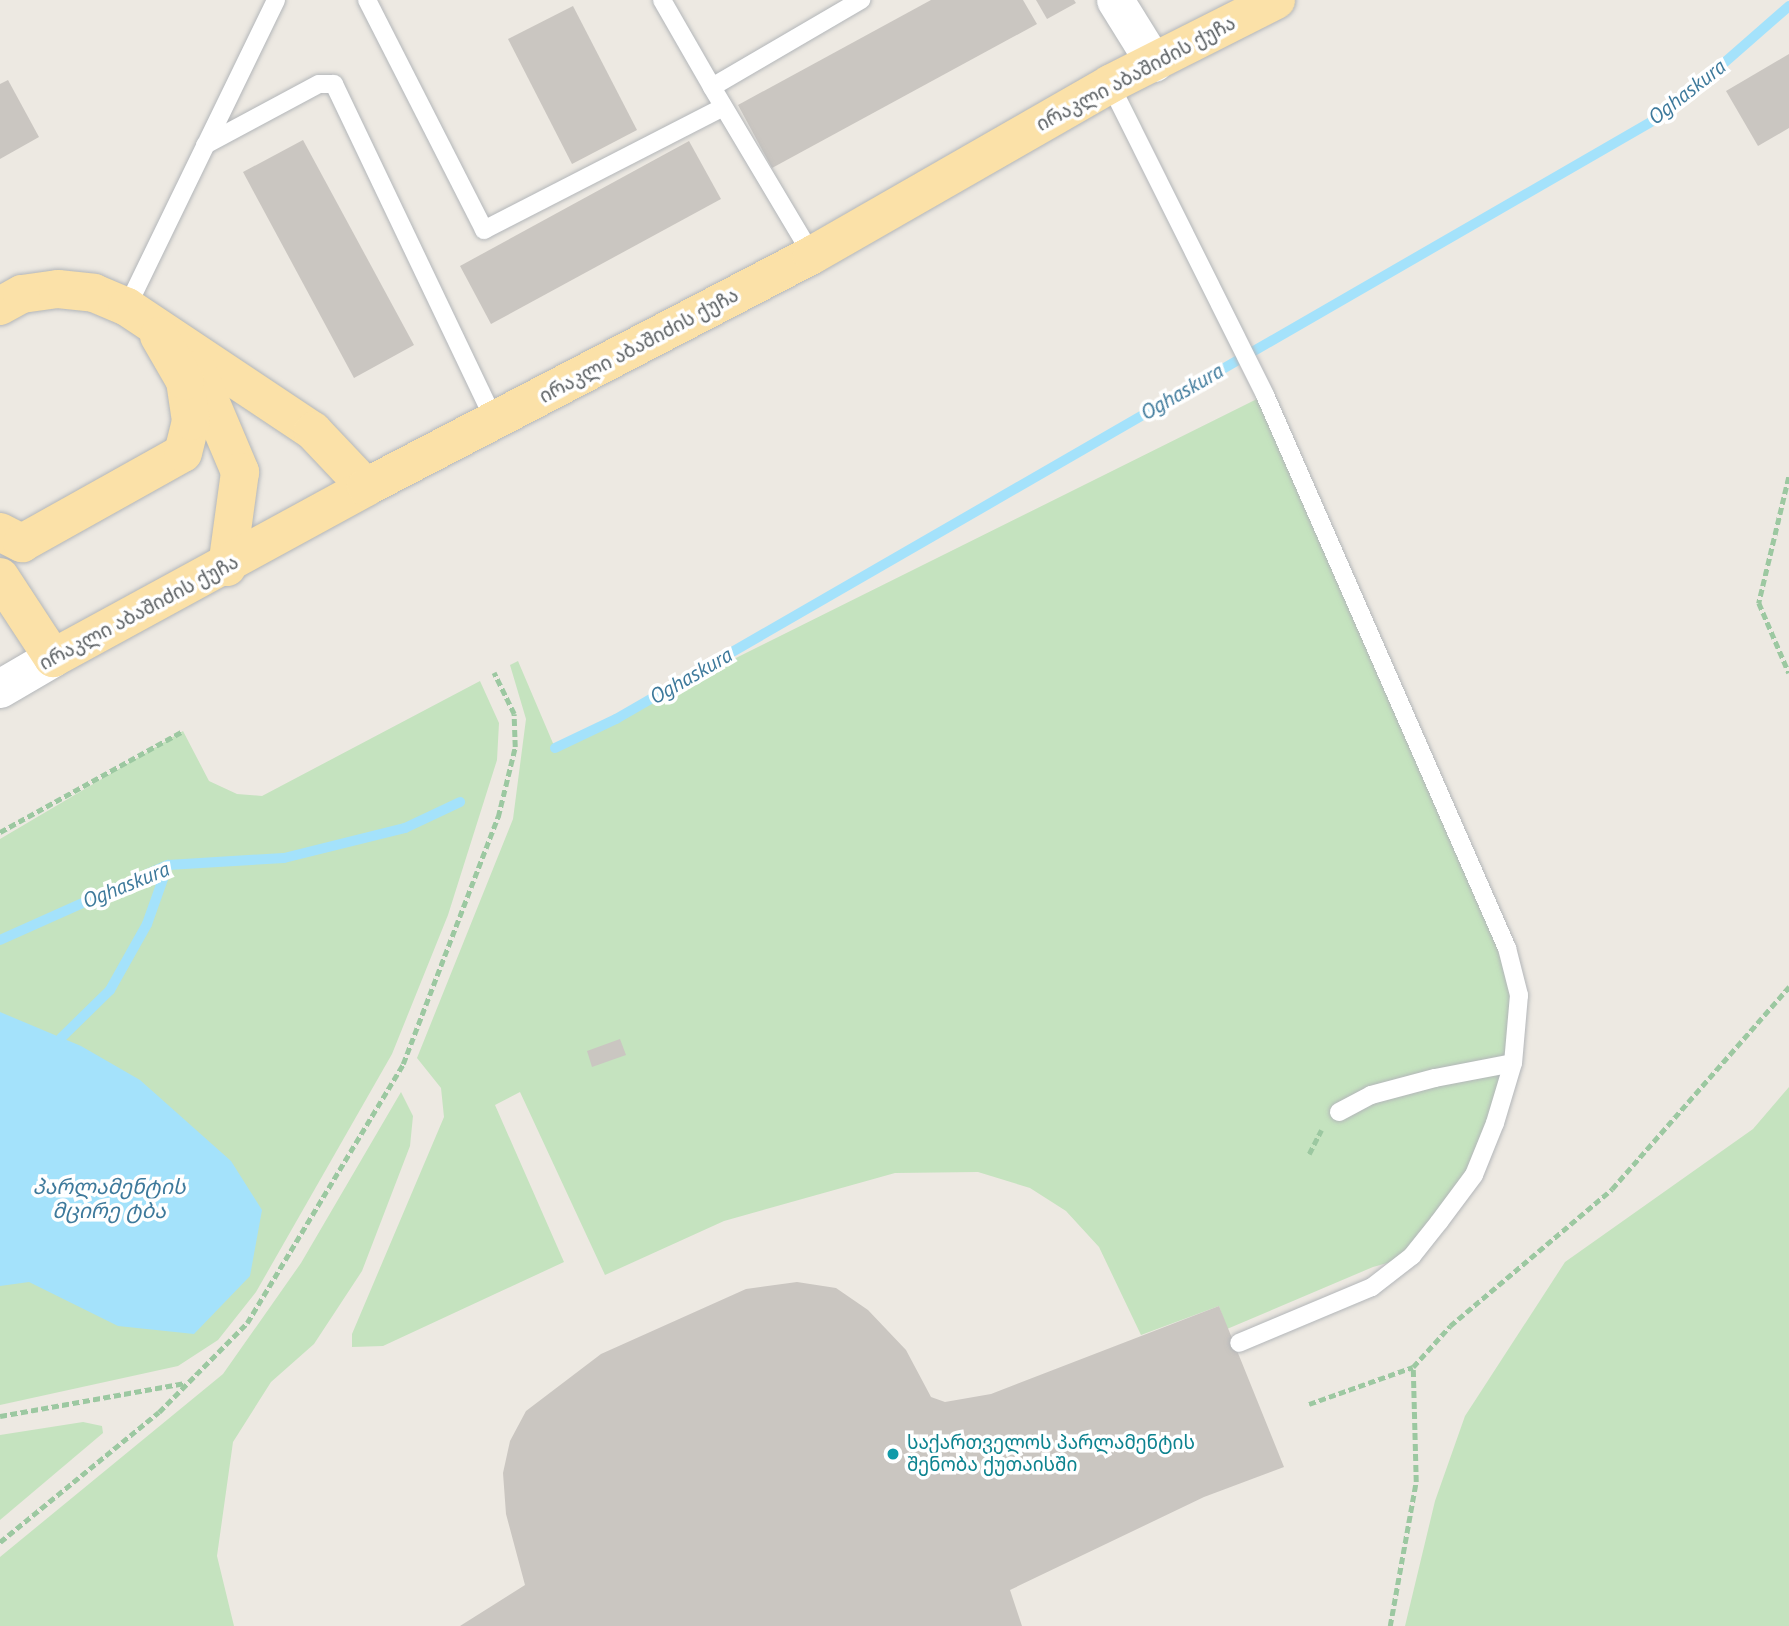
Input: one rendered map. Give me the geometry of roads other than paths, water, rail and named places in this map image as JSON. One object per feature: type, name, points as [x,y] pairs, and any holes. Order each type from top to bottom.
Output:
[{"type":"main road","name":"ირაკლი აბაშიძის ქუჩა","points":[[0,689],[53,658],[227,567],[366,487],[496,423],[812,255],[1110,85],[1276,0]]},
{"type":"main road","points":[[7,298],[58,289],[94,293],[134,312],[189,352],[313,431],[366,487]]},
{"type":"main road","points":[[0,532],[22,543],[183,453],[191,421],[185,381],[168,345],[134,312]]},
{"type":"main road","points":[[189,352],[240,472],[227,567]]},
{"type":"main road","points":[[0,578],[53,658]]},
{"type":"street","points":[[1115,0],[1154,63]]},
{"type":"lane","points":[[134,312],[205,145],[276,0]]},
{"type":"lane","points":[[367,0],[484,230],[723,107]]},
{"type":"lane","points":[[662,0],[812,255]]},
{"type":"lane","points":[[712,87],[861,0]]},
{"type":"lane","points":[[205,145],[319,84],[334,84],[496,423]]},
{"type":"lane","points":[[1110,85],[1223,304],[1265,395],[1507,948],[1519,995],[1513,1063],[1474,1175],[1412,1256],[1372,1287],[1240,1343]]},
{"type":"lane","points":[[1339,1112],[1371,1096],[1422,1081],[1513,1063]]},
{"type":"water","name":"პარლამენტის მცირე ტბა","points":[[0,1012],[81,1046],[140,1080],[231,1161],[262,1210],[250,1276],[194,1334],[118,1326],[29,1282],[0,1286]]},
{"type":"waterway","name":"Oghaskura","points":[[555,748],[616,719],[1668,112],[1789,6]]},
{"type":"waterway","name":"Oghaskura","points":[[0,940],[168,865],[284,858],[405,828],[460,802]]},
{"type":"waterway","points":[[61,1038],[110,990],[147,924],[168,865]]},
{"type":"place","name":"საქართველოს პარლამენტის შენობა ქუთაისში","points":[[893,1454]]}]
